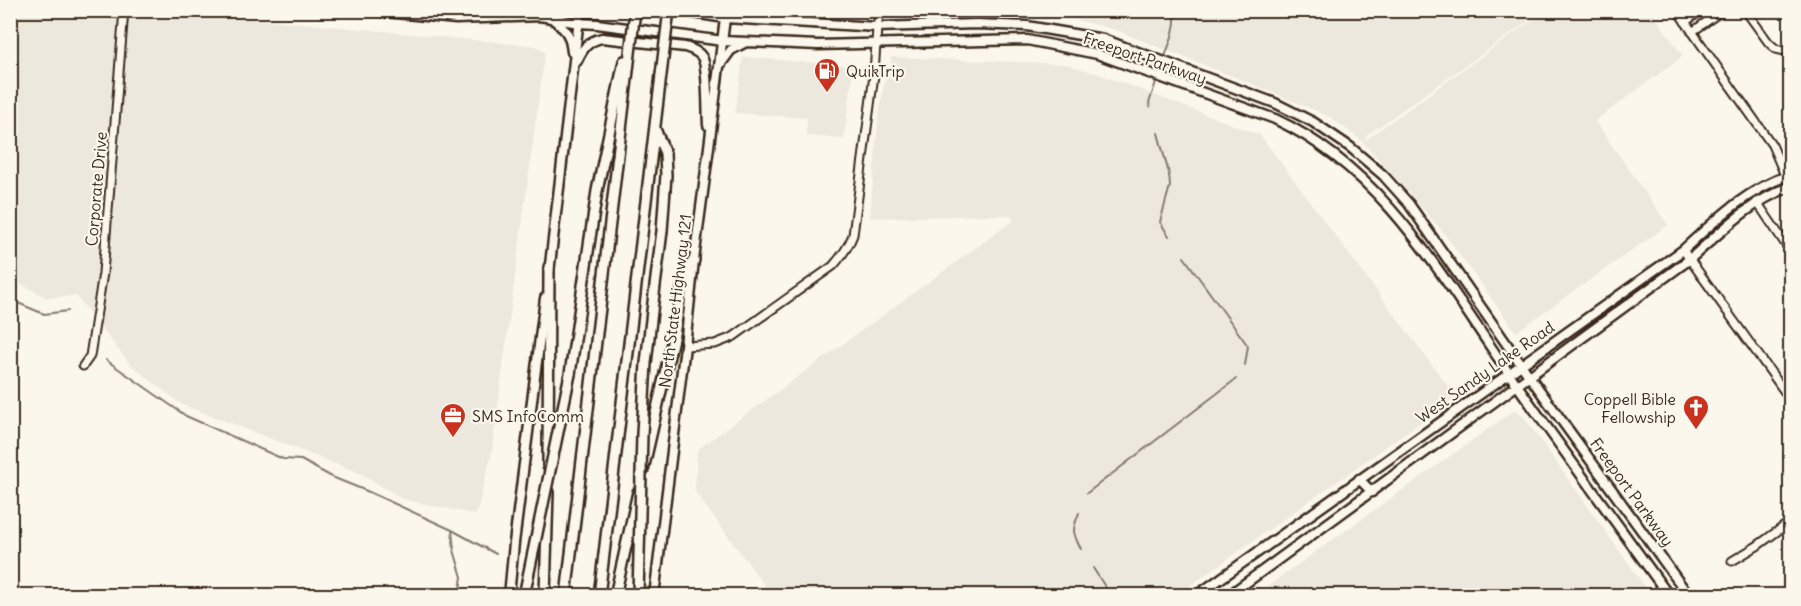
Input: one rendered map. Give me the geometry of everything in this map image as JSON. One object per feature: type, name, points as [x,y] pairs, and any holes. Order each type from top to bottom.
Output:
[{"type":"highway","points":[[566,596],[635,10]]},
{"type":"highway","points":[[599,596],[669,10]]},
{"type":"highway","points":[[524,596],[570,374],[597,191],[623,62],[631,50]]},
{"type":"highway","points":[[638,596],[646,363],[662,231],[666,176],[665,153],[654,127]]},
{"type":"highway","points":[[615,596],[674,334],[685,272],[693,260]]},
{"type":"highway","points":[[545,596],[549,419],[549,267]]},
{"type":"main road","name":"Freeport Parkway","points":[[364,10],[456,20],[540,16],[723,41],[876,45],[1027,40],[1097,54],[1275,119],[1300,131],[1339,158],[1371,186],[1396,214],[1669,596]]},
{"type":"main road","points":[[509,596],[580,10]]},
{"type":"main road","name":"Freeport Parkway","points":[[675,10],[725,14],[752,20],[877,27],[977,24],[1027,26],[1103,39],[1275,103],[1313,122],[1350,147],[1383,175],[1409,204],[1522,366],[1689,596]]},
{"type":"main road","points":[[736,10],[752,20]]},
{"type":"main road","name":"North State Highway 121","points":[[654,596],[685,346],[693,260],[710,147],[725,14]]},
{"type":"main road","points":[[552,18],[570,36],[574,68]]},
{"type":"main road","points":[[574,68],[587,44],[594,39],[602,38],[685,47],[699,53],[704,63],[710,147]]},
{"type":"main road","points":[[720,66],[731,50],[747,42]]},
{"type":"main road","name":"West Sandy Lake Road","points":[[1196,596],[1683,250],[1732,206],[1763,186],[1788,175]]},
{"type":"main road","name":"West Sandy Lake Road","points":[[1228,596],[1690,260],[1757,202],[1790,187]]},
{"type":"main road","points":[[1428,256],[1440,247]]},
{"type":"main road","points":[[1585,479],[1598,470]]},
{"type":"main road","points":[[1359,479],[1372,492]]},
{"type":"main road","points":[[1643,560],[1656,550]]},
{"type":"street","name":"Corporate Drive","points":[[83,366],[90,356],[103,273],[124,10]]},
{"type":"street","points":[[685,346],[715,344],[733,337],[833,266],[849,246],[853,235],[880,10]]},
{"type":"street","points":[[1677,10],[1772,145],[1788,175],[1790,187]]},
{"type":"street","points":[[1685,22],[1702,10]]},
{"type":"street","points":[[1692,32],[1722,10]]},
{"type":"street","points":[[1745,10],[1769,43],[1776,49],[1791,52]]},
{"type":"street","points":[[1757,202],[1791,251]]},
{"type":"street","points":[[1683,250],[1791,399]]},
{"type":"street","points":[[1732,561],[1791,522]]},
{"type":"shaded area","points":[[892,10],[1543,11],[1367,135],[1364,141],[1545,11],[1651,11],[1683,56],[1595,121],[1668,225],[1516,332],[1443,232],[1363,142],[1330,117],[1113,29],[1072,19],[891,18]]},
{"type":"shaded area","points":[[11,11],[177,11],[536,46],[545,52],[491,457],[476,515],[402,499],[362,474],[181,404],[130,364],[76,296],[47,298],[19,283],[11,273]]},
{"type":"shaded area","points":[[743,57],[854,66],[844,139],[806,136],[807,118],[735,113]]},
{"type":"shaded area","points":[[891,57],[1065,64],[1099,74],[1260,135],[1456,397],[1177,595],[772,595],[695,492],[697,450],[1014,220],[1010,215],[870,218],[878,121],[884,84],[891,67]]},
{"type":"shaded area","points":[[1515,410],[1524,417],[1651,595],[1255,595]]},
{"type":"waterway","points":[[1164,59],[1174,29],[1175,10]]},
{"type":"waterway","points":[[1150,107],[1149,103],[1157,79]]},
{"type":"waterway","points":[[1158,133],[1170,186],[1160,222],[1169,236]]},
{"type":"waterway","points":[[1184,257],[1248,346],[1245,365]]},
{"type":"waterway","points":[[10,304],[18,303],[44,314],[68,311]]},
{"type":"waterway","points":[[106,360],[186,416],[283,459],[301,460],[332,477],[452,530],[454,550],[462,577],[459,596]]},
{"type":"waterway","points":[[1087,493],[1236,379]]},
{"type":"waterway","points":[[1079,513],[1074,531],[1081,549]]},
{"type":"waterway","points":[[452,530],[496,554]]},
{"type":"waterway","points":[[1093,568],[1111,596]]},
{"type":"place","name":"QuikTrip","points":[[827,94]]},
{"type":"place","name":"Coppell Bible Fellowship","points":[[1696,431]]},
{"type":"place","name":"SMS InfoComm","points":[[453,439]]}]
